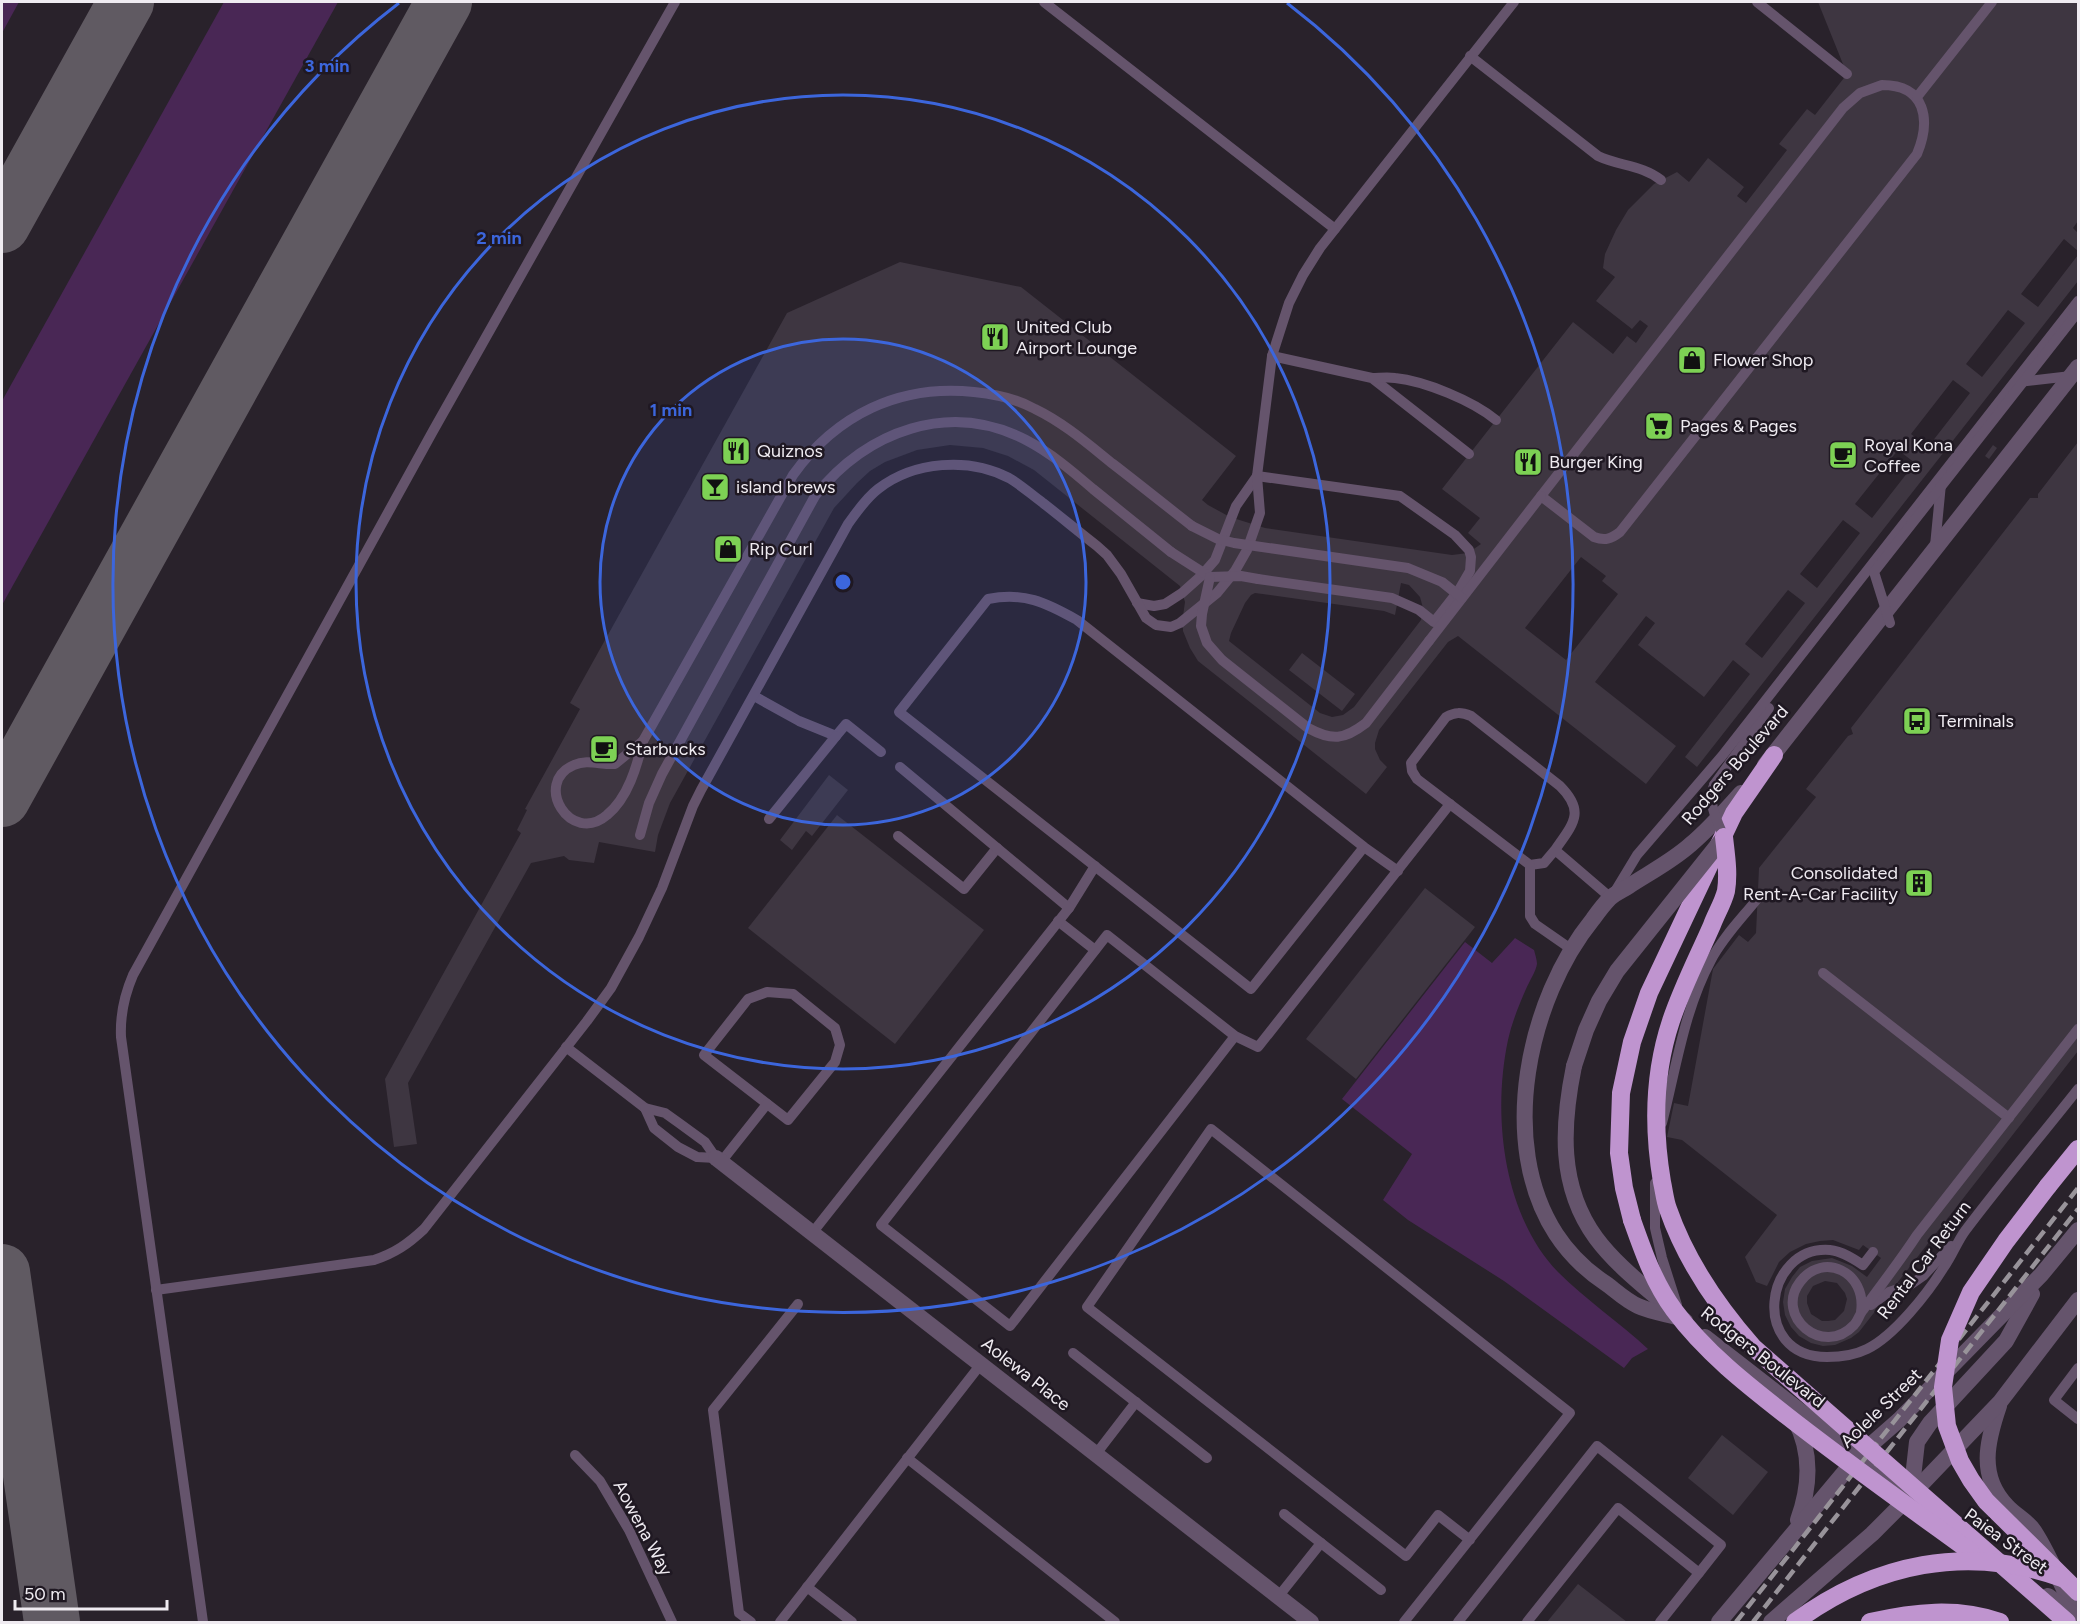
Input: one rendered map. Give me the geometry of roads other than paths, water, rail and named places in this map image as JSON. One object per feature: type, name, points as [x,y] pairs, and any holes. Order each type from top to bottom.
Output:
[{"type":"highway","points":[[1774,755],[1734,813],[1649,993],[1632,1042],[1621,1093],[1619,1153],[1624,1188],[1646,1260],[1673,1308],[1731,1372],[1827,1447],[2073,1620]]},
{"type":"highway","points":[[1724,837],[1728,863],[1726,892],[1671,1021],[1661,1060],[1657,1093],[1656,1131],[1660,1170],[1667,1207],[1681,1241],[1703,1283],[1728,1319],[1753,1347],[2073,1620]]},
{"type":"highway","points":[[2079,1149],[2006,1241],[1971,1292],[1950,1340],[1943,1387],[1947,1426],[1960,1461],[1971,1480],[1986,1501],[2079,1592]]},
{"type":"highway","points":[[1795,1623],[1821,1604],[1875,1577],[1935,1563],[1967,1561],[2003,1565],[2047,1572],[2079,1584]]},
{"type":"highway","points":[[1870,1623],[1921,1612],[1965,1613],[2000,1623]]},
{"type":"street","name":"Rodgers Boulevard","points":[[1911,1495],[1857,1456],[1681,1318],[1637,1306],[1588,1270],[1557,1236],[1546,1217],[1534,1185],[1528,1160],[1525,1132],[1531,1057],[1539,1023],[1552,987],[1571,950],[1611,898],[1689,846],[1734,801],[1774,755],[2076,374]]},
{"type":"street","points":[[1681,1318],[1618,1262],[1596,1237],[1582,1214],[1570,1183],[1564,1149],[1566,1114],[1574,1066],[1586,1030],[1599,1001],[1617,971],[1890,623],[2076,374]]},
{"type":"street","name":"Aolewa Place","points":[[719,1160],[1311,1623]]},
{"type":"street","name":"Aolele Street","points":[[1719,1623],[1857,1456],[1899,1420],[2042,1275],[2079,1230]]},
{"type":"street","points":[[1911,1495],[1917,1442],[1930,1423],[2006,1341],[2042,1275]]},
{"type":"street","points":[[1771,1623],[1872,1534],[2000,1402],[2079,1300]]},
{"type":"street","points":[[1781,1396],[1800,1430],[1808,1474],[1806,1498],[1795,1529]]},
{"type":"street","points":[[2000,1402],[1989,1437],[1988,1466],[1994,1490],[2007,1506],[2033,1529],[2073,1620]]},
{"type":"street","name":"Paiea Street","points":[[1911,1495],[2073,1620]]},
{"type":"lane","points":[[203,1623],[121,1037],[121,1011],[128,986],[433,431],[675,2]]},
{"type":"lane","points":[[1044,2],[1335,229]]},
{"type":"lane","points":[[156,1290],[374,1260],[394,1253],[410,1243],[424,1228],[599,1005],[625,965],[662,888],[693,806],[848,525],[863,503],[878,489],[898,476],[918,469],[944,465],[967,465],[999,473],[1017,483],[1107,555],[1146,618],[1156,625],[1171,627],[1180,623],[1217,593],[1235,571],[1247,550],[1258,521],[1260,513],[1257,476],[1272,356],[1286,311],[1296,289],[1311,261],[1335,229],[1514,2]]},
{"type":"lane","points":[[1757,2],[1847,74]]},
{"type":"lane","points":[[1917,97],[1992,2]]},
{"type":"lane","points":[[1470,56],[1598,156],[1647,170],[1661,180]]},
{"type":"lane","points":[[1210,577],[1201,626],[1213,652],[1308,728],[1321,735],[1334,738],[1353,733],[1366,723],[1499,549],[1851,100],[1871,88],[1882,85],[1895,85],[1917,97],[1922,109],[1925,129],[1917,154],[1620,531],[1611,539],[1602,540],[1594,537],[1541,496]]},
{"type":"lane","points":[[1555,850],[1611,898],[1637,855],[1722,756],[2079,301]]},
{"type":"lane","points":[[1724,837],[1712,804],[1711,792],[1719,774],[2077,316]]},
{"type":"lane","points":[[1272,356],[1371,378],[1396,378],[1456,396],[1480,408],[1496,420]]},
{"type":"lane","points":[[2015,382],[2076,374]]},
{"type":"lane","points":[[1371,378],[1469,454]]},
{"type":"lane","points":[[643,741],[615,764],[580,762],[563,772],[558,780],[557,801],[568,818],[588,823],[606,817],[620,801],[637,766],[643,741],[793,475],[814,448],[826,436],[856,415],[880,404],[925,392],[962,391],[1000,396],[1033,407],[1065,426],[1192,526],[1218,539],[1408,568],[1442,582],[1462,598]]},
{"type":"lane","points":[[640,835],[649,803],[662,774],[815,496],[829,478],[846,463],[880,441],[901,431],[944,423],[983,425],[1011,433],[1028,441],[1061,463],[1171,552],[1210,577],[1241,576],[1398,600],[1419,610],[1434,622],[1459,590],[1470,571],[1471,557],[1463,543],[1400,496],[1257,476]]},
{"type":"lane","points":[[1934,551],[1942,475]]},
{"type":"lane","points":[[1137,603],[1154,606],[1165,604],[1201,576],[1215,560],[1236,506],[1257,476]]},
{"type":"lane","points":[[1874,573],[1890,623]]},
{"type":"lane","points":[[1364,848],[1251,989],[899,712],[988,600],[1017,596],[1034,599],[1077,620],[1364,848],[1398,871]]},
{"type":"lane","points":[[754,696],[799,721],[836,736]]},
{"type":"lane","points":[[1454,713],[1471,716],[1573,798],[1576,814],[1571,827],[1555,850],[1544,864],[1530,865],[1417,779],[1412,771],[1411,763],[1446,717],[1454,713]]},
{"type":"lane","points":[[769,819],[846,724],[881,752]]},
{"type":"lane","points":[[900,766],[1069,908]]},
{"type":"lane","points":[[1235,1036],[1010,1326],[881,1225],[1107,934],[1235,1036],[1258,1047],[1450,804]]},
{"type":"lane","points":[[898,836],[964,889],[997,848]]},
{"type":"lane","points":[[1530,865],[1530,916],[1535,924],[1571,950]]},
{"type":"lane","points":[[813,1232],[1069,908],[1095,866]]},
{"type":"lane","points":[[1681,1318],[1655,1227],[1656,1149],[1691,1005],[1711,960],[1758,898]]},
{"type":"lane","points":[[1058,921],[1095,950]]},
{"type":"lane","points":[[1822,973],[2009,1118]]},
{"type":"lane","points":[[767,992],[793,994],[835,1028],[840,1045],[835,1062],[788,1120],[766,1104],[704,1055],[748,999],[767,992]]},
{"type":"lane","points":[[1861,1312],[1863,1300],[1860,1288],[1844,1271],[1820,1268],[1809,1273],[1800,1281],[1794,1292],[1793,1305],[1802,1327],[1818,1336],[1836,1336],[1847,1332],[1856,1323],[1861,1312],[1917,1235],[2079,1029]]},
{"type":"lane","points":[[566,1047],[645,1108],[665,1113],[705,1142],[719,1160]]},
{"type":"lane","name":"Rental Car Return","points":[[1873,1252],[1863,1265],[1849,1256],[1831,1250],[1810,1252],[1793,1262],[1778,1283],[1773,1315],[1779,1331],[1790,1346],[1818,1357],[1835,1357],[1863,1351],[1887,1337],[1937,1276],[1963,1233],[2079,1089]]},
{"type":"lane","points":[[719,1160],[766,1104]]},
{"type":"lane","points":[[645,1108],[654,1128],[678,1147],[697,1157],[719,1160]]},
{"type":"lane","points":[[1404,1623],[1470,1540],[1570,1413],[1211,1129],[1087,1307],[1406,1556],[1438,1515],[1470,1540]]},
{"type":"lane","points":[[1861,1312],[1889,1293],[1910,1285],[1923,1276],[1963,1233]]},
{"type":"lane","points":[[752,1623],[739,1613],[714,1410],[798,1304]]},
{"type":"lane","points":[[1073,1353],[1207,1458]]},
{"type":"lane","points":[[780,1623],[981,1364]]},
{"type":"lane","points":[[2079,1368],[2054,1400],[2079,1419]]},
{"type":"lane","points":[[1096,1454],[1136,1402]]},
{"type":"lane","points":[[1458,1623],[1597,1446],[1721,1545],[1660,1623]]},
{"type":"lane","name":"Aowena Way","points":[[575,1455],[600,1481],[629,1530],[672,1623]]},
{"type":"lane","points":[[907,1458],[1115,1623]]},
{"type":"lane","points":[[1527,1623],[1617,1508],[1699,1573]]},
{"type":"lane","points":[[1284,1514],[1381,1590]]},
{"type":"lane","points":[[1278,1597],[1321,1543]]},
{"type":"lane","points":[[807,1587],[852,1623]]},
{"type":"railway","points":[[1736,1622],[2078,1188]]},
{"type":"railway","points":[[1753,1622],[2078,1209]]},
{"type":"place","name":"United Club Airport Lounge","points":[[995,337]]},
{"type":"place","name":"Flower Shop","points":[[1692,360]]},
{"type":"place","name":"Pages & Pages","points":[[1659,426]]},
{"type":"place","name":"Quiznos","points":[[736,451]]},
{"type":"place","name":"Royal Kona Coffee","points":[[1843,455]]},
{"type":"place","name":"Burger King","points":[[1528,462]]},
{"type":"place","name":"island brews","points":[[715,487]]},
{"type":"place","name":"Rip Curl","points":[[728,549]]},
{"type":"place","name":"Terminals","points":[[1917,721]]},
{"type":"place","name":"Starbucks","points":[[604,749]]},
{"type":"place","name":"Consolidated Rent-A-Car Facility","points":[[1919,883]]}]
